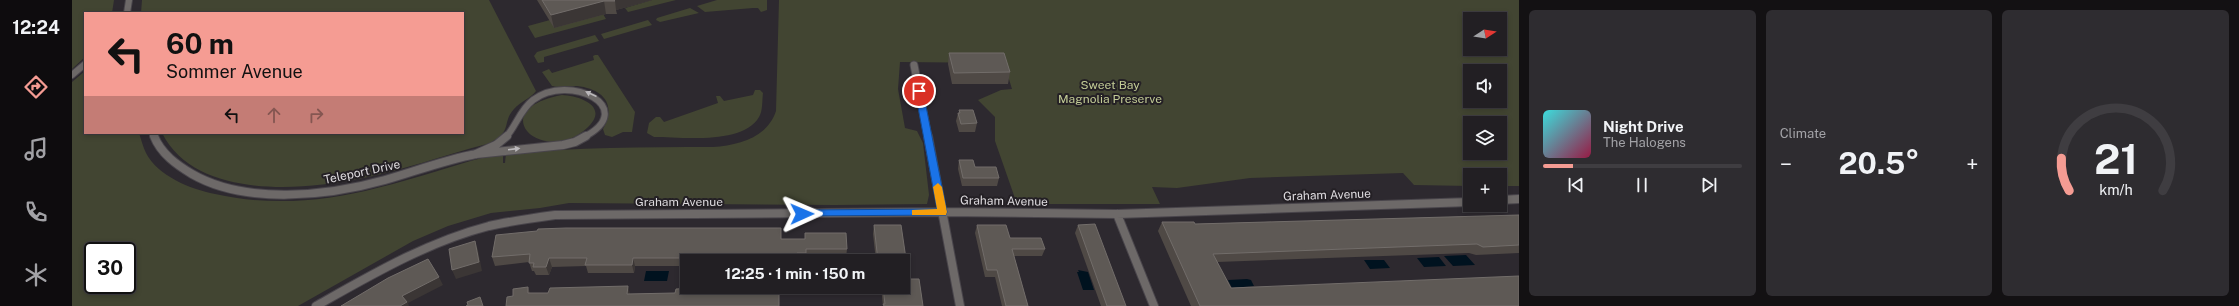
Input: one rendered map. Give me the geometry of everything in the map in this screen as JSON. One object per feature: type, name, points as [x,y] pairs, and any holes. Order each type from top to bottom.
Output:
[{"type":"street","points":[[914,64],[960,306]]},
{"type":"street","points":[[1507,200],[1519,199]]},
{"type":"street","name":"Graham Avenue","points":[[316,306],[409,255],[444,239],[473,229],[528,217],[555,215],[942,212],[1117,214],[1463,202]]},
{"type":"street","points":[[1117,214],[1154,306]]},
{"type":"lane","points":[[127,12],[129,0]]},
{"type":"lane","points":[[72,75],[84,65]]},
{"type":"lane","name":"Teleport Drive","points":[[153,134],[160,149],[184,171],[216,185],[258,193],[307,194],[356,187],[475,155],[575,142],[585,138],[600,125],[604,108],[600,100],[594,94],[583,91],[572,90],[547,93],[531,101],[523,108],[506,137],[475,155]]},
{"type":"green space","points":[[72,0],[114,0],[112,12],[84,12],[84,58],[72,69]]},
{"type":"green space","points":[[142,0],[489,0],[536,91],[519,104],[510,114],[506,127],[501,135],[487,144],[374,176],[358,179],[306,186],[278,187],[250,185],[222,179],[198,169],[177,154],[163,134],[464,134],[464,12],[141,12]]},
{"type":"green space","points":[[652,0],[676,0],[628,12],[625,8]]},
{"type":"green space","points":[[717,0],[767,0],[767,10],[761,12],[758,8],[753,8],[705,12],[697,6]]},
{"type":"green space","name":"Sweet Bay Magnolia Preserve","points":[[779,0],[1519,0],[1519,186],[1507,186],[1507,168],[1463,168],[1463,186],[1414,185],[1403,173],[1250,178],[1177,188],[1152,187],[1160,204],[1017,204],[995,141],[995,117],[978,100],[1001,90],[1012,89],[1004,63],[900,62],[898,89],[905,128],[917,131],[923,143],[929,195],[927,204],[835,205],[569,203],[540,208],[491,213],[448,226],[413,241],[298,306],[72,306],[72,82],[84,72],[84,134],[139,134],[145,151],[151,161],[167,175],[185,185],[205,192],[255,200],[296,201],[337,197],[393,184],[503,153],[503,163],[505,163],[506,153],[610,148],[713,147],[742,142],[759,134],[766,128],[776,111]]},
{"type":"green space","points":[[690,8],[699,13],[660,22],[656,20],[657,18]]},
{"type":"green space","points":[[603,14],[606,19],[535,38],[528,26],[550,20]]},
{"type":"green space","points":[[648,20],[652,25],[604,39],[601,34]]},
{"type":"green space","points":[[595,35],[599,41],[544,57],[544,62],[538,63],[534,56],[537,52]]},
{"type":"green space","points":[[598,55],[635,112],[632,132],[623,132],[612,137],[605,135],[603,129],[607,120],[608,105],[600,94],[594,90],[577,86],[552,86],[542,72],[549,69],[552,73],[594,60],[593,56]]},
{"type":"green space","points":[[755,90],[760,90],[763,93],[760,115],[751,126],[740,132],[711,138],[654,137],[647,133],[649,123],[656,117],[660,117],[664,122],[718,103],[716,96],[720,96],[724,101],[753,95]]},
{"type":"green space","points":[[562,95],[584,100],[594,109],[595,114],[593,121],[587,128],[570,139],[553,142],[539,139],[528,132],[523,123],[526,112],[538,102]]},
{"type":"water","points":[[1466,255],[1475,265],[1453,266],[1444,256]]},
{"type":"water","points":[[1439,257],[1446,266],[1424,267],[1417,258]]},
{"type":"water","points":[[1364,260],[1384,260],[1390,268],[1370,269]]},
{"type":"water","points":[[1078,270],[1088,272],[1094,290],[1083,290],[1077,272],[1079,272]]},
{"type":"water","points":[[646,271],[669,271],[667,281],[644,281]]},
{"type":"water","points":[[1228,280],[1251,280],[1254,286],[1232,288]]},
{"type":"building","points":[[542,0],[615,1],[604,1],[551,15]]},
{"type":"building","points":[[949,53],[1004,53],[1010,72],[954,73]]},
{"type":"building","points":[[959,110],[973,110],[977,123],[961,124],[958,113],[960,113]]},
{"type":"building","points":[[959,160],[973,160],[975,167],[996,167],[999,178],[963,178]]},
{"type":"building","points":[[1519,215],[1519,245],[1483,247],[1477,244],[1213,254],[1231,288],[1519,276],[1519,306],[1200,306],[1162,222],[1194,222],[1195,224]]},
{"type":"building","points":[[1095,224],[1126,306],[1107,306],[1078,225]]},
{"type":"building","points":[[874,225],[901,225],[905,254],[877,254]]},
{"type":"building","points":[[977,225],[1006,225],[1010,238],[1041,238],[1045,249],[1012,249],[1028,306],[1006,306],[997,270],[987,270]]},
{"type":"building","points":[[781,228],[781,239],[805,239],[805,233],[846,233],[847,249],[806,249],[806,253],[797,254],[680,254],[680,258],[633,258],[632,265],[585,265],[587,258],[549,258],[546,267],[533,267],[534,263],[529,263],[530,254],[492,257],[496,235],[537,231],[538,229]]},
{"type":"building","points":[[475,241],[479,262],[452,270],[449,249]]},
{"type":"building","points":[[428,259],[439,277],[402,296],[407,302],[400,306],[341,306],[388,278]]},
{"type":"building","points":[[910,279],[919,279],[923,306],[884,306],[883,304],[885,304],[884,294],[910,294]]},
{"type":"building","points":[[628,286],[627,294],[675,293],[676,289],[680,289],[680,294],[779,294],[779,306],[506,306],[507,297],[513,296],[513,289],[528,287],[528,293],[548,293],[550,288]]},
{"type":"building","points":[[480,297],[483,306],[466,306],[468,305],[467,302]]},
{"type":"slow traffic","points":[[916,213],[942,212],[938,187]]},
{"type":"route","points":[[802,214],[942,212],[928,131],[919,91]]}]
